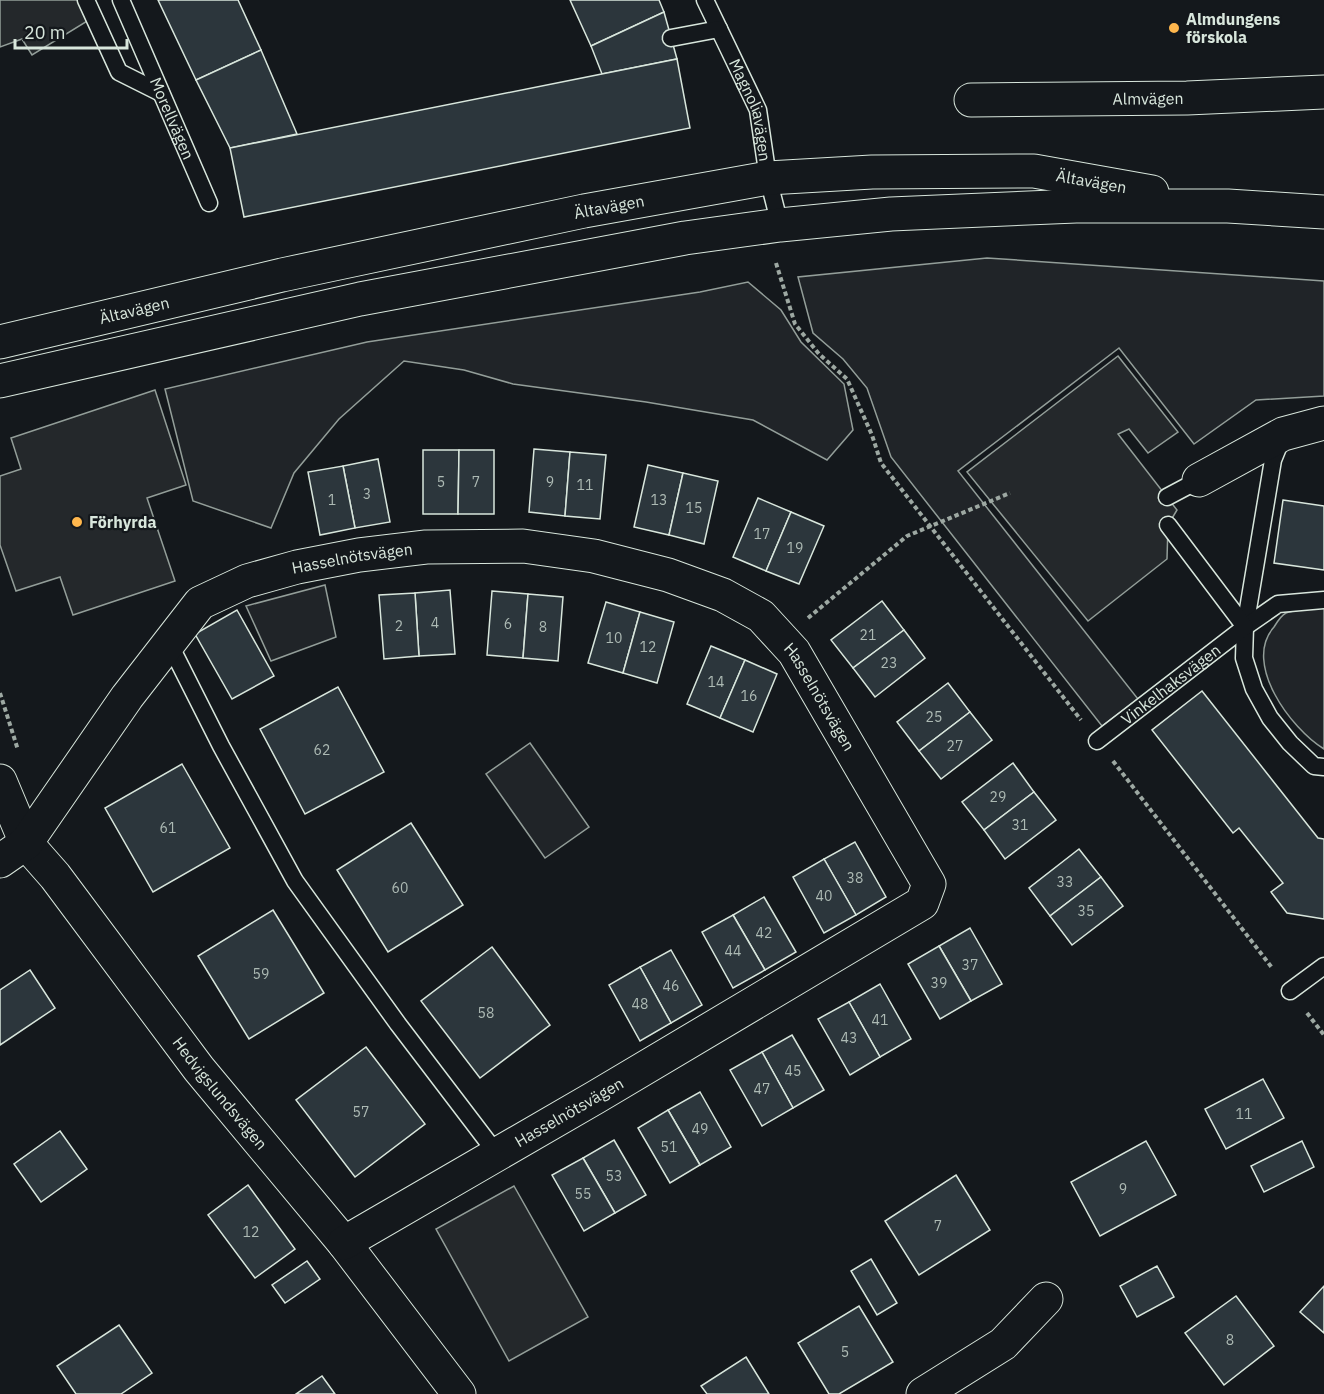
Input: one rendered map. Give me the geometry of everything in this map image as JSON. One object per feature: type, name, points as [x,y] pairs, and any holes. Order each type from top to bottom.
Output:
[{"type":"street","name":"Almvägen","points":[[970,100],[1186,98],[1324,92]]},
{"type":"street","name":"Ältavägen","points":[[0,342],[282,275],[584,210],[768,178],[872,172],[1034,171],[1228,206]]},
{"type":"street","name":"Ältavägen","points":[[0,381],[360,299],[685,238],[780,225],[902,213],[1076,206],[1228,206],[1324,212]]},
{"type":"street","points":[[1199,480],[1278,447],[1324,423]]},
{"type":"street","name":"Hasselnötsvägen","points":[[13,852],[200,603],[247,581],[297,567],[358,555],[426,547],[523,546],[594,556],[668,574],[723,595],[761,616],[794,652],[929,884],[922,903],[344,1242]]},
{"type":"street","name":"Hedvigslundsvägen","points":[[0,781],[13,852],[55,876],[199,1069],[344,1242],[459,1394]]},
{"type":"street","points":[[922,1394],[1003,1344],[1046,1299]]},
{"type":"lane","points":[[86,0],[119,72],[161,93]]},
{"type":"lane","name":"Morellvägen","points":[[121,0],[209,203]]},
{"type":"lane","name":"Magnoliavägen","points":[[705,0],[758,110],[768,178],[780,225]]},
{"type":"lane","points":[[671,38],[719,29]]},
{"type":"lane","name":"Vinkelhaksvägen","points":[[1278,447],[1245,627],[1244,658],[1254,688],[1270,718],[1290,743],[1314,766],[1324,767]]},
{"type":"lane","points":[[1167,497],[1199,480]]},
{"type":"lane","points":[[1168,525],[1245,627]]},
{"type":"lane","name":"Vinkelhaksvägen","points":[[1097,741],[1278,604],[1324,600]]},
{"type":"lane","name":"Hasselnötsvägen","points":[[169,643],[220,746],[295,880],[398,1024],[497,1154]]},
{"type":"lane","points":[[1290,991],[1324,966]]},
{"type":"path","points":[[774,256],[795,324],[819,354],[847,379],[872,435],[881,463],[903,495],[930,525],[1324,1035]]},
{"type":"path","points":[[782,639],[908,536],[1010,493]]},
{"type":"shaded area","points":[[0,0],[79,0],[89,20],[32,55],[22,39],[0,47]]},
{"type":"shaded area","points":[[987,258],[1324,281],[1324,396],[1256,400],[1194,444],[1119,348],[958,471],[1138,699],[1102,726],[891,457],[867,388],[843,359],[813,333],[798,277]]},
{"type":"shaded area","points":[[748,282],[781,310],[801,342],[844,384],[853,430],[827,460],[753,420],[646,402],[513,384],[464,370],[404,361],[339,419],[294,473],[271,528],[193,501],[165,389],[367,342],[700,292]]},
{"type":"shaded area","points":[[1118,356],[1178,432],[1148,453],[1129,429],[1118,434],[1177,510],[1168,525],[1167,559],[1088,621],[967,472]]},
{"type":"shaded area","name":"Förhyrda","points":[[155,390],[186,485],[147,498],[175,581],[73,615],[60,577],[16,591],[0,545],[0,476],[21,469],[11,438]]},
{"type":"shaded area","points":[[325,585],[336,637],[271,661],[246,606]]},
{"type":"shaded area","points":[[1324,608],[1324,749],[1298,727],[1285,711],[1267,676],[1264,658],[1266,642],[1283,615]]},
{"type":"shaded area","points":[[530,743],[589,827],[545,858],[486,774]]},
{"type":"shaded area","points":[[514,1186],[588,1317],[509,1361],[436,1229]]},
{"type":"building","points":[[158,0],[238,0],[261,50],[196,80]]},
{"type":"building","points":[[570,0],[659,0],[664,12],[591,46]]},
{"type":"building","points":[[664,12],[677,59],[602,74],[591,46]]},
{"type":"building","points":[[261,50],[297,134],[230,148],[196,80]]},
{"type":"building","points":[[677,59],[690,128],[244,217],[230,148]]},
{"type":"building","points":[[534,449],[570,452],[565,516],[529,512]]},
{"type":"building","points":[[423,450],[459,450],[458,514],[423,514]]},
{"type":"building","points":[[459,450],[494,450],[494,514],[458,514]]},
{"type":"building","points":[[570,452],[606,455],[600,519],[565,516]]},
{"type":"building","points":[[378,459],[390,522],[355,528],[343,466]]},
{"type":"building","points":[[648,465],[683,473],[669,535],[634,527]]},
{"type":"building","points":[[343,466],[355,528],[320,535],[308,472]]},
{"type":"building","points":[[683,473],[718,481],[704,544],[669,535]]},
{"type":"building","points":[[758,498],[791,512],[766,571],[733,557]]},
{"type":"building","points":[[1283,500],[1324,506],[1324,570],[1274,563]]},
{"type":"building","points":[[791,512],[824,526],[799,584],[766,571]]},
{"type":"building","points":[[450,590],[455,654],[419,656],[415,593]]},
{"type":"building","points":[[492,591],[528,594],[523,658],[487,655]]},
{"type":"building","points":[[415,593],[419,656],[384,659],[379,595]]},
{"type":"building","points":[[528,594],[563,597],[558,661],[523,658]]},
{"type":"building","points":[[882,601],[904,630],[853,668],[831,640]]},
{"type":"building","points":[[606,602],[640,612],[623,673],[588,663]]},
{"type":"building","points":[[237,610],[274,676],[232,699],[195,634]]},
{"type":"building","points":[[640,612],[674,622],[657,683],[623,673]]},
{"type":"building","points":[[904,630],[925,658],[875,697],[853,668]]},
{"type":"building","points":[[711,646],[745,660],[720,718],[687,704]]},
{"type":"building","points":[[745,660],[777,674],[753,732],[720,718]]},
{"type":"building","points":[[948,683],[970,712],[919,751],[897,722]]},
{"type":"building","points":[[338,687],[384,772],[305,814],[260,729]]},
{"type":"building","points":[[1202,691],[1318,838],[1324,839],[1324,919],[1287,913],[1271,892],[1283,883],[1239,828],[1233,833],[1152,730]]},
{"type":"building","points":[[970,712],[992,740],[941,779],[919,751]]},
{"type":"building","points":[[1013,763],[1034,792],[984,830],[962,802]]},
{"type":"building","points":[[182,764],[230,848],[153,892],[105,808]]},
{"type":"building","points":[[1034,792],[1056,820],[1005,859],[984,830]]},
{"type":"building","points":[[411,823],[463,905],[388,952],[337,870]]},
{"type":"building","points":[[855,842],[886,897],[856,915],[824,859]]},
{"type":"building","points":[[1079,849],[1101,877],[1050,916],[1029,888]]},
{"type":"building","points":[[824,859],[856,915],[824,933],[793,877]]},
{"type":"building","points":[[1101,877],[1123,906],[1072,945],[1050,916]]},
{"type":"building","points":[[764,897],[796,952],[765,970],[733,915]]},
{"type":"building","points":[[273,910],[324,993],[249,1039],[198,956]]},
{"type":"building","points":[[733,915],[765,970],[733,988],[702,932]]},
{"type":"building","points":[[970,928],[1002,984],[971,1001],[939,946]]},
{"type":"building","points":[[939,946],[971,1001],[940,1019],[908,964]]},
{"type":"building","points":[[492,947],[550,1025],[480,1078],[421,1001]]},
{"type":"building","points":[[671,950],[702,1005],[671,1023],[640,967]]},
{"type":"building","points":[[640,967],[671,1023],[640,1041],[609,985]]},
{"type":"building","points":[[30,970],[55,1008],[0,1045],[0,990]]},
{"type":"building","points":[[880,984],[911,1039],[880,1057],[849,1002]]},
{"type":"building","points":[[849,1002],[880,1057],[850,1075],[818,1019]]},
{"type":"building","points":[[792,1035],[824,1090],[793,1108],[762,1052]]},
{"type":"building","points":[[366,1047],[425,1124],[355,1177],[296,1100]]},
{"type":"building","points":[[762,1052],[793,1108],[762,1126],[730,1070]]},
{"type":"building","points":[[1263,1079],[1284,1118],[1226,1149],[1205,1109]]},
{"type":"building","points":[[700,1092],[731,1147],[700,1165],[668,1110]]},
{"type":"building","points":[[668,1110],[700,1165],[670,1183],[638,1128]]},
{"type":"building","points":[[60,1131],[87,1169],[41,1202],[14,1164]]},
{"type":"building","points":[[614,1140],[646,1195],[615,1213],[583,1158]]},
{"type":"building","points":[[1146,1141],[1176,1195],[1100,1236],[1071,1182]]},
{"type":"building","points":[[1302,1141],[1314,1167],[1264,1192],[1251,1166]]},
{"type":"building","points":[[583,1158],[615,1213],[584,1231],[552,1175]]},
{"type":"building","points":[[956,1175],[990,1230],[919,1275],[885,1221]]},
{"type":"building","points":[[248,1185],[295,1249],[255,1278],[208,1215]]},
{"type":"building","points":[[871,1259],[897,1303],[877,1315],[851,1271]]},
{"type":"building","points":[[307,1261],[320,1279],[285,1303],[272,1285]]},
{"type":"building","points":[[1157,1266],[1174,1297],[1137,1317],[1120,1286]]},
{"type":"building","points":[[1324,1286],[1324,1333],[1300,1312]]},
{"type":"building","points":[[1236,1296],[1274,1346],[1224,1385],[1185,1333]]},
{"type":"building","points":[[859,1306],[893,1362],[839,1394],[829,1394],[798,1343]]},
{"type":"building","points":[[119,1325],[152,1373],[121,1394],[76,1394],[57,1366]]},
{"type":"building","points":[[746,1357],[769,1394],[707,1394],[701,1386]]},
{"type":"building","points":[[322,1376],[335,1394],[296,1394]]},
{"type":"place","name":"Almdungens förskola","points":[[1174,28]]},
{"type":"place","name":"Förhyrda","points":[[77,522]]}]
